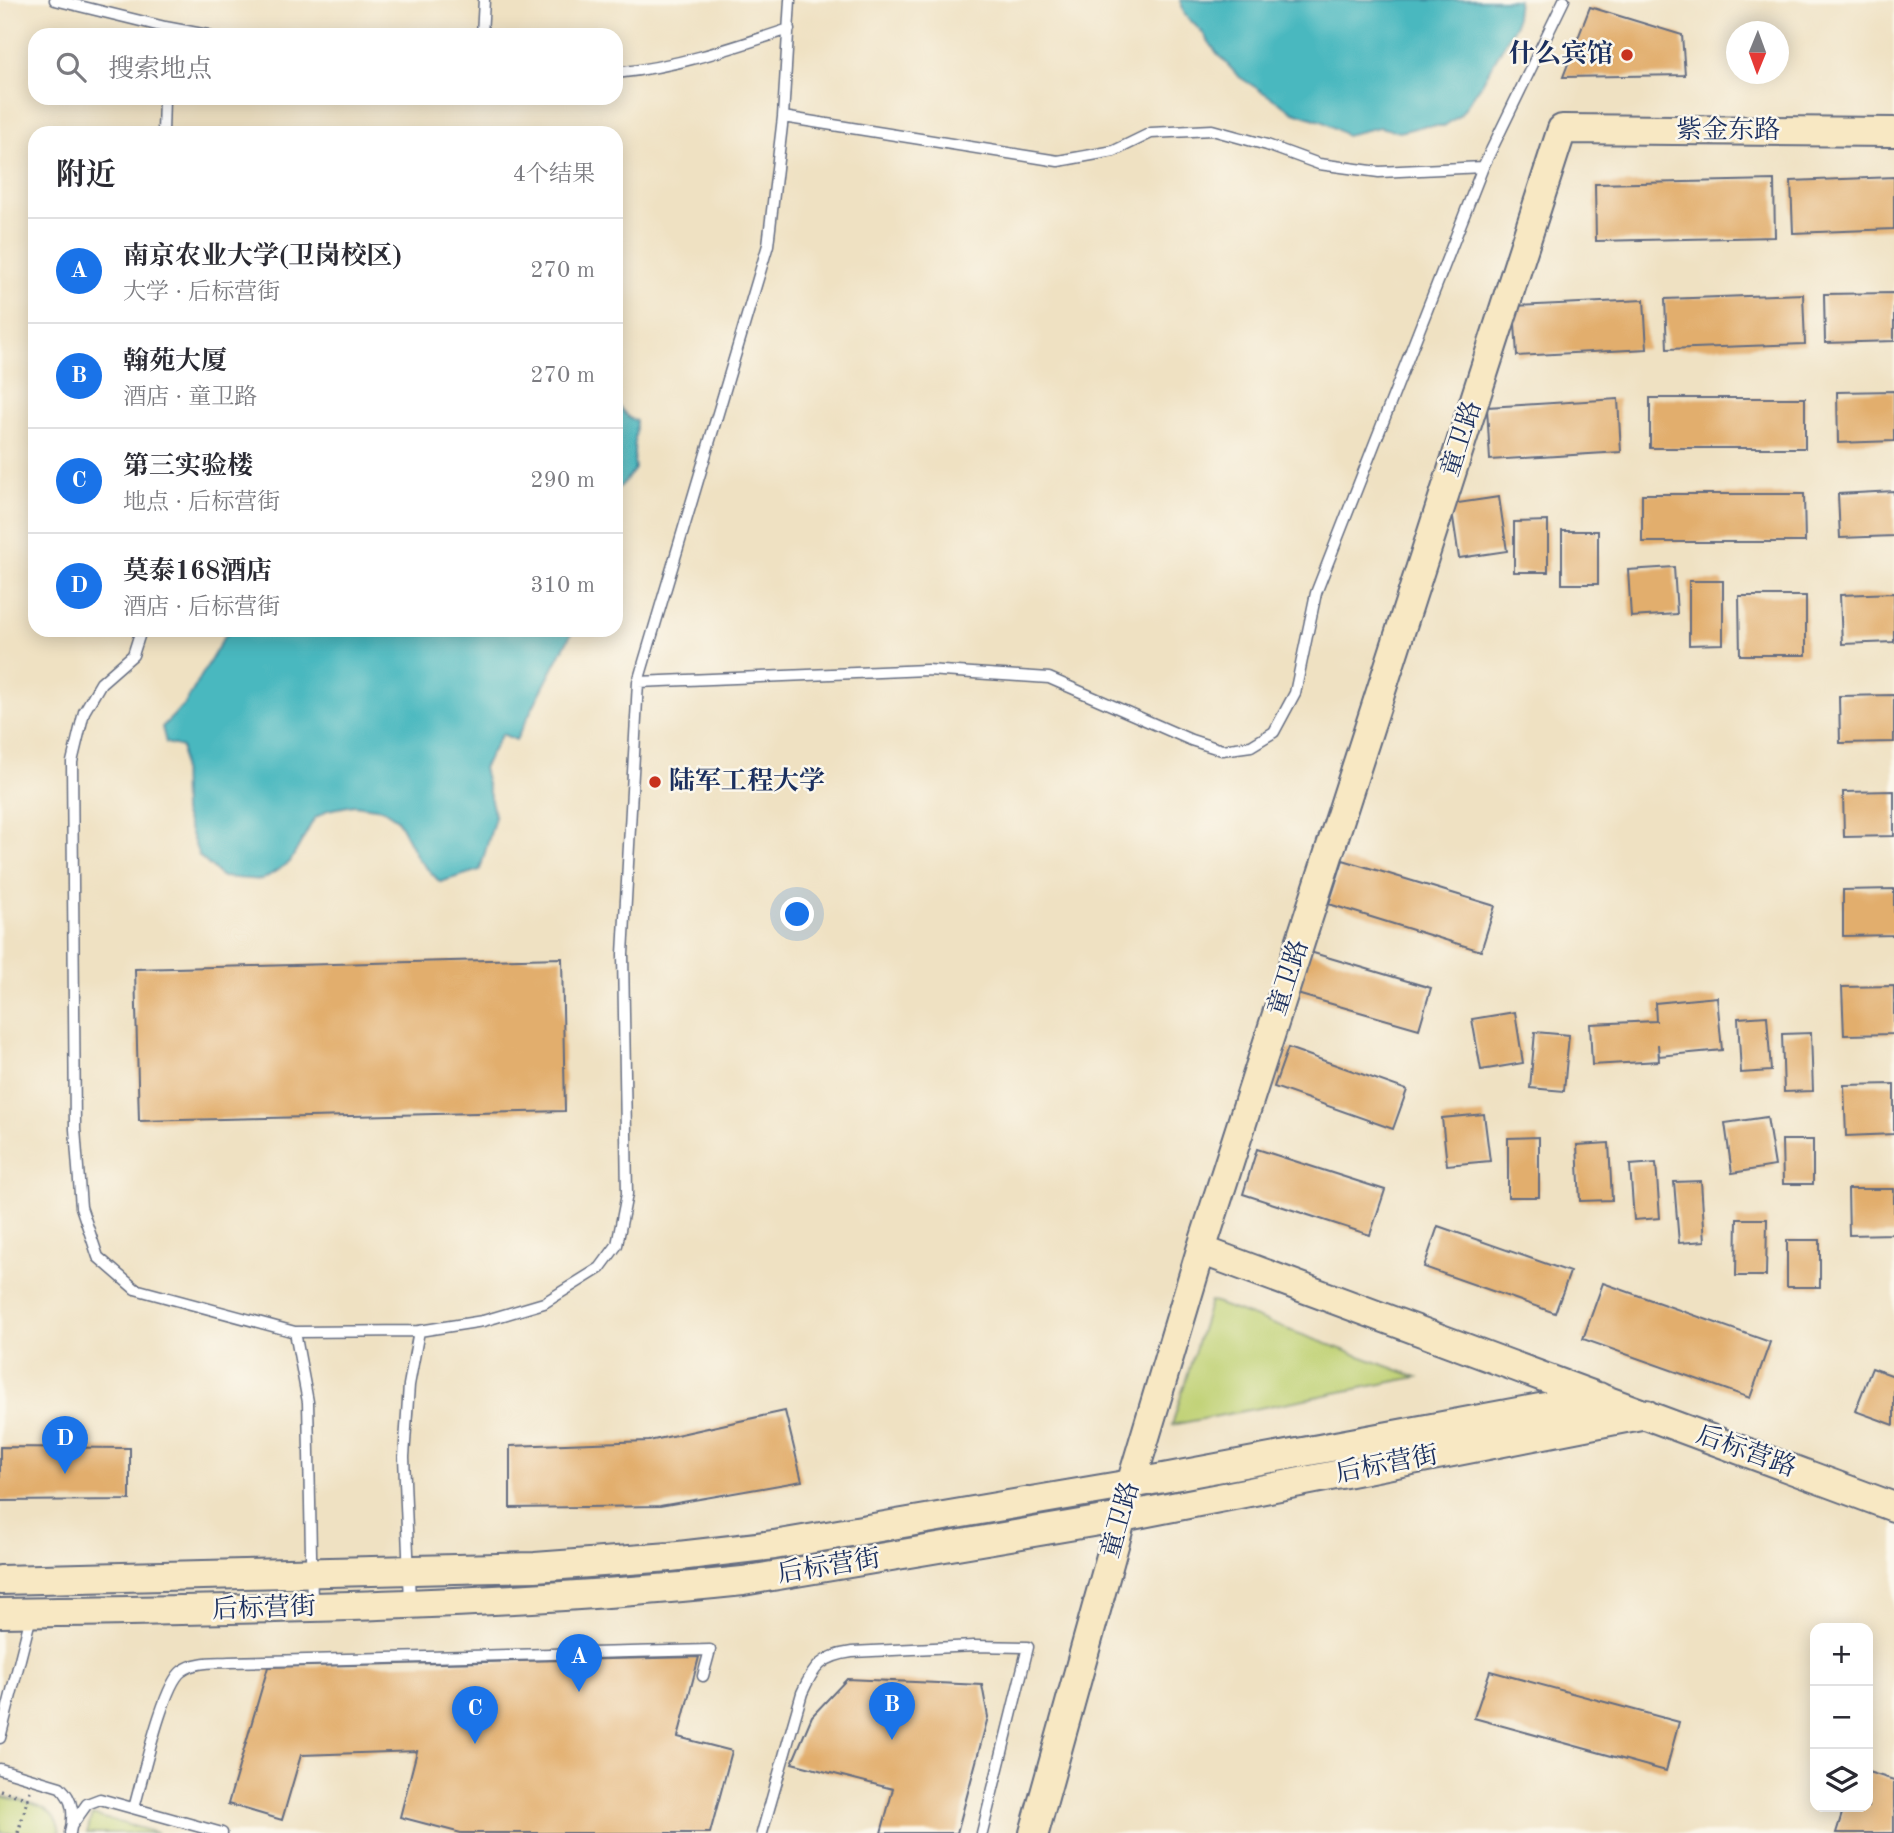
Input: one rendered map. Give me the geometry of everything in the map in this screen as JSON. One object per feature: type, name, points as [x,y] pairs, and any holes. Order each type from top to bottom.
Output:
[{"type":"street","name":"紫金东路","points":[[1562,129],[1894,132]]},
{"type":"street","name":"童卫路","points":[[1034,1833],[1131,1485],[1201,1250],[1562,129]]},
{"type":"street","name":"后标营路","points":[[1201,1250],[1894,1507]]},
{"type":"street","name":"后标营街","points":[[0,1580],[534,1567],[761,1547],[1131,1485],[1599,1397]]},
{"type":"street","name":"后标营街","points":[[0,1613],[204,1611],[410,1604],[623,1592],[743,1581],[1122,1517],[1646,1414]]},
{"type":"lane","points":[[55,0],[154,28]]},
{"type":"lane","points":[[482,28],[484,0]]},
{"type":"lane","points":[[139,637],[133,655],[101,683],[84,712],[72,762],[75,1129],[81,1207],[98,1257],[135,1289],[295,1332],[419,1331],[483,1321],[544,1303],[600,1268],[617,1245],[627,1194],[623,954],[638,682],[768,245],[783,117],[790,0]]},
{"type":"lane","points":[[638,682],[927,670],[1049,678],[1191,740],[1222,750],[1251,746],[1274,732],[1295,693],[1317,593],[1483,167],[1564,0]]},
{"type":"lane","points":[[623,72],[650,69],[713,54],[789,29]]},
{"type":"lane","points":[[163,126],[164,105]]},
{"type":"lane","points":[[783,117],[1058,161],[1114,151],[1151,133],[1212,130],[1267,145],[1319,164],[1355,169],[1379,172],[1483,167]]},
{"type":"lane","points":[[410,1604],[404,1457],[409,1385],[419,1331]]},
{"type":"lane","points":[[295,1332],[308,1402],[313,1607]]},
{"type":"lane","points":[[0,1738],[32,1612]]},
{"type":"lane","points":[[762,1833],[802,1693],[811,1674],[822,1662],[835,1654],[852,1652],[974,1646],[1028,1647],[982,1833]]},
{"type":"lane","points":[[134,1808],[165,1699],[177,1675],[194,1665],[710,1650],[703,1676]]},
{"type":"lane","points":[[0,1769],[60,1787],[68,1794],[73,1811],[71,1829]]},
{"type":"lane","points":[[71,1829],[82,1809],[90,1802],[100,1799],[222,1833]]},
{"type":"path","points":[[18,1833],[33,1779]]},
{"type":"path","points":[[0,1790],[27,1799]]},
{"type":"green space","points":[[1210,1301],[1417,1377],[1172,1425]]},
{"type":"green space","points":[[0,1796],[38,1805],[53,1815],[60,1833],[0,1833]]},
{"type":"green space","points":[[92,1815],[158,1833],[87,1833]]},
{"type":"water","points":[[1180,0],[1518,0],[1515,25],[1481,85],[1460,115],[1444,126],[1423,126],[1400,132],[1379,127],[1346,135],[1324,122],[1294,112],[1238,76],[1185,15]]},
{"type":"water","points":[[623,412],[636,421],[635,469],[623,484]]},
{"type":"water","points":[[224,637],[569,637],[516,740],[502,734],[483,768],[495,817],[480,870],[440,882],[418,859],[397,819],[382,809],[354,805],[328,810],[314,819],[290,862],[262,880],[222,877],[199,856],[183,812],[182,747],[166,743],[162,727],[185,704]]},
{"type":"building","name":"什么宾馆","points":[[1590,7],[1682,35],[1685,75],[1563,77]]},
{"type":"building","points":[[1894,177],[1894,229],[1793,233],[1791,181]]},
{"type":"building","points":[[1774,180],[1775,237],[1596,241],[1595,184]]},
{"type":"building","points":[[1894,293],[1894,341],[1825,343],[1824,294]]},
{"type":"building","points":[[1803,294],[1805,344],[1667,349],[1665,299]]},
{"type":"building","points":[[1644,300],[1647,349],[1517,356],[1514,306]]},
{"type":"building","points":[[1894,391],[1894,441],[1838,443],[1837,392]]},
{"type":"building","points":[[1650,398],[1805,398],[1805,448],[1650,448]]},
{"type":"building","points":[[1618,399],[1621,452],[1490,460],[1487,407]]},
{"type":"building","points":[[1894,491],[1894,536],[1840,538],[1838,494]]},
{"type":"building","points":[[1642,494],[1804,494],[1805,542],[1642,542]]},
{"type":"building","points":[[1499,497],[1507,551],[1459,558],[1451,504]]},
{"type":"building","points":[[1548,521],[1548,572],[1514,572],[1514,522]]},
{"type":"building","points":[[1562,531],[1598,531],[1598,584],[1562,584]]},
{"type":"building","points":[[1674,567],[1677,614],[1631,617],[1628,570]]},
{"type":"building","points":[[1689,581],[1723,581],[1723,644],[1689,645]]},
{"type":"building","points":[[1894,593],[1894,642],[1842,644],[1840,595]]},
{"type":"building","points":[[1739,596],[1806,596],[1806,655],[1740,655]]},
{"type":"building","points":[[1894,695],[1894,742],[1840,743],[1839,696]]},
{"type":"building","points":[[1894,791],[1894,836],[1844,837],[1843,792]]},
{"type":"building","points":[[1343,860],[1495,906],[1481,951],[1329,904]]},
{"type":"building","points":[[1894,889],[1894,935],[1843,936],[1843,890]]},
{"type":"building","points":[[1310,952],[1431,988],[1419,1029],[1297,994]]},
{"type":"building","points":[[562,958],[565,1111],[139,1121],[135,969]]},
{"type":"building","points":[[1894,986],[1894,1034],[1844,1035],[1842,987]]},
{"type":"building","points":[[1717,997],[1722,1050],[1659,1056],[1658,1044],[1659,1061],[1592,1065],[1590,1024],[1656,1021],[1655,1003]]},
{"type":"building","points":[[1515,1012],[1523,1063],[1481,1070],[1472,1019]]},
{"type":"building","points":[[1767,1016],[1771,1071],[1741,1073],[1738,1018]]},
{"type":"building","points":[[1535,1032],[1569,1035],[1564,1091],[1530,1088]]},
{"type":"building","points":[[1811,1033],[1813,1091],[1784,1092],[1782,1034]]},
{"type":"building","points":[[1288,1048],[1407,1090],[1393,1129],[1274,1087]]},
{"type":"building","points":[[1894,1084],[1894,1134],[1846,1136],[1844,1085]]},
{"type":"building","points":[[1484,1114],[1490,1161],[1447,1165],[1442,1118]]},
{"type":"building","points":[[1767,1117],[1775,1166],[1732,1173],[1725,1123]]},
{"type":"building","points":[[1539,1137],[1539,1197],[1508,1197],[1508,1138]]},
{"type":"building","points":[[1782,1140],[1813,1140],[1813,1184],[1783,1184]]},
{"type":"building","points":[[1609,1143],[1612,1200],[1580,1201],[1577,1145]]},
{"type":"building","points":[[1257,1149],[1385,1190],[1370,1235],[1243,1194]]},
{"type":"building","points":[[1656,1163],[1660,1218],[1634,1220],[1630,1165]]},
{"type":"building","points":[[1701,1181],[1705,1241],[1679,1243],[1674,1182]]},
{"type":"building","points":[[1848,1189],[1894,1189],[1894,1234],[1849,1235]]},
{"type":"building","points":[[1737,1219],[1767,1219],[1766,1276],[1736,1276]]},
{"type":"building","points":[[1438,1226],[1570,1272],[1555,1313],[1424,1267]]},
{"type":"building","points":[[1787,1240],[1820,1240],[1820,1287],[1787,1287]]},
{"type":"building","points":[[1603,1283],[1770,1342],[1750,1398],[1583,1339]]},
{"type":"building","points":[[1872,1368],[1894,1376],[1894,1425],[1855,1411]]},
{"type":"building","points":[[785,1411],[802,1481],[660,1506],[510,1508],[510,1446],[649,1441]]},
{"type":"building","points":[[0,1447],[130,1448],[130,1500],[0,1501]]},
{"type":"building","points":[[699,1657],[678,1737],[732,1751],[710,1833],[461,1833],[400,1817],[417,1751],[301,1755],[282,1820],[228,1804],[268,1667]]},
{"type":"building","points":[[1490,1671],[1679,1722],[1666,1771],[1474,1718]]},
{"type":"building","points":[[847,1679],[982,1685],[988,1717],[957,1833],[881,1833],[893,1789],[792,1763],[812,1716]]},
{"type":"building","points":[[1873,1774],[1894,1780],[1894,1833],[1836,1833],[1842,1812],[1873,1812]]},
{"type":"place","name":"什么宾馆","points":[[1627,55]]},
{"type":"place","name":"陆军工程大学","points":[[655,782]]},
{"type":"place","name":"莫泰168酒店","points":[[65,1474]]},
{"type":"place","name":"南京农业大学(卫岗校区)","points":[[579,1692]]},
{"type":"place","name":"翰苑大厦","points":[[892,1740]]},
{"type":"place","name":"第三实验楼","points":[[475,1744]]}]
